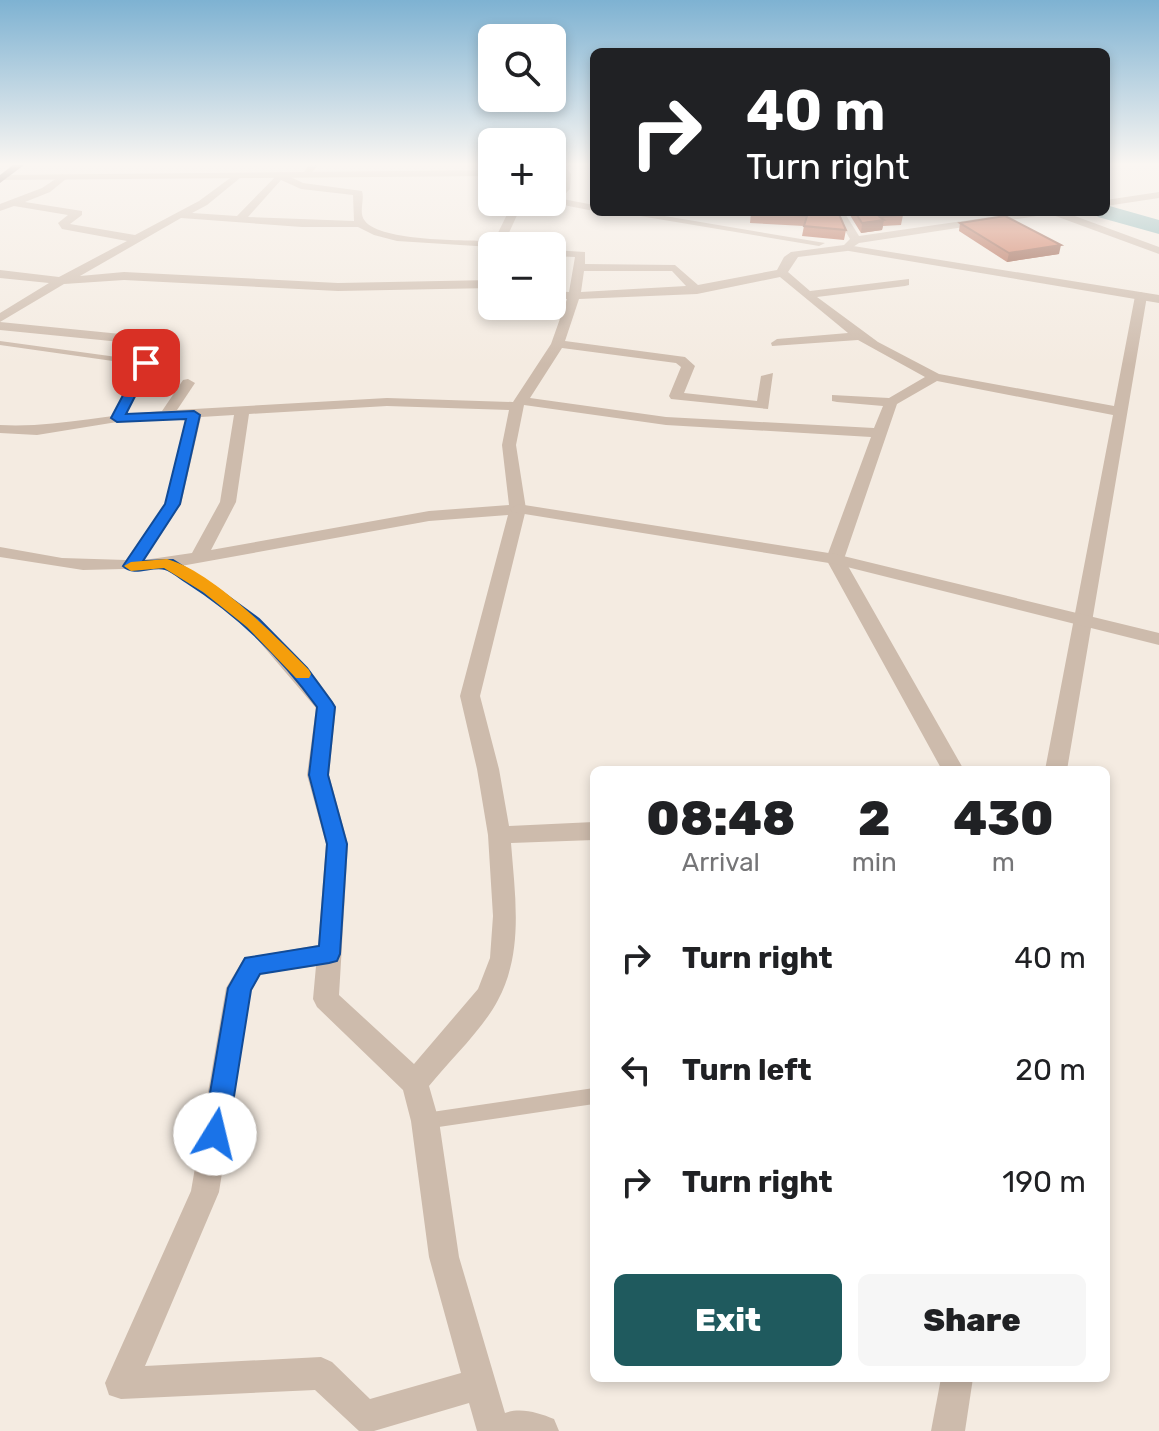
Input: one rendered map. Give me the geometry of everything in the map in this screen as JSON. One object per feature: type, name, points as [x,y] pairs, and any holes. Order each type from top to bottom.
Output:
[{"type":"street","points":[[94,232],[137,239]]},
{"type":"street","points":[[0,318],[150,232]]},
{"type":"street","points":[[383,232],[400,238],[478,244]]},
{"type":"street","points":[[778,232],[1159,299]]},
{"type":"street","points":[[847,232],[852,244]]},
{"type":"street","points":[[782,273],[788,259],[795,254],[913,232]]},
{"type":"street","points":[[1107,232],[1159,251]]},
{"type":"street","points":[[415,1083],[488,995],[502,958],[505,916],[499,835],[488,769],[470,696],[518,509],[509,445],[520,404],[558,344],[574,296],[581,254],[566,253]]},
{"type":"street","points":[[579,267],[675,268],[697,290]]},
{"type":"street","points":[[566,296],[621,296],[697,290],[782,273]]},
{"type":"street","points":[[782,273],[806,295],[862,336],[906,365],[935,377],[1122,412]]},
{"type":"street","points":[[0,274],[61,281],[124,276],[338,287],[478,284]]},
{"type":"street","points":[[806,295],[905,282]]},
{"type":"street","points":[[1057,766],[1141,296]]},
{"type":"street","points":[[0,326],[151,341]]},
{"type":"street","points":[[777,343],[862,336]]},
{"type":"street","points":[[558,344],[680,360],[688,366],[676,396],[763,406],[768,376]]},
{"type":"street","points":[[837,398],[891,402],[935,377]]},
{"type":"street","points":[[166,416],[188,383]]},
{"type":"street","points":[[0,429],[37,431],[117,418],[387,402],[520,404],[666,421],[878,433]]},
{"type":"street","points":[[891,402],[835,559],[951,766]]},
{"type":"street","points":[[198,558],[228,502],[242,412]]},
{"type":"street","points":[[131,566],[173,504],[194,415]]},
{"type":"street","points":[[0,552],[23,558],[131,566],[198,558],[429,516],[518,509],[835,559],[1159,639]]},
{"type":"street","points":[[167,563],[253,623],[301,672],[326,707],[318,775],[337,844],[326,999],[415,1083],[425,1121],[444,1257],[494,1431]]},
{"type":"street","points":[[499,835],[590,831]]},
{"type":"street","points":[[329,954],[253,965],[239,988],[205,1192],[121,1383],[321,1373],[365,1417],[478,1384]]},
{"type":"street","points":[[948,1431],[956,1382]]},
{"type":"street","points":[[503,1431],[515,1426],[542,1431]]},
{"type":"lane","points":[[0,343],[146,363],[117,418]]},
{"type":"lane","points":[[425,1121],[590,1097]]},
{"type":"building","points":[[974,232],[1035,232],[1061,245],[1009,253]]},
{"type":"slow traffic","points":[[131,566],[167,563],[253,623],[303,674]]},
{"type":"route","points":[[146,363],[117,418],[194,415],[173,504],[131,566],[167,563],[208,589],[253,623],[301,672],[326,707],[318,775],[337,844],[329,954],[253,965],[239,988],[215,1134]]}]
